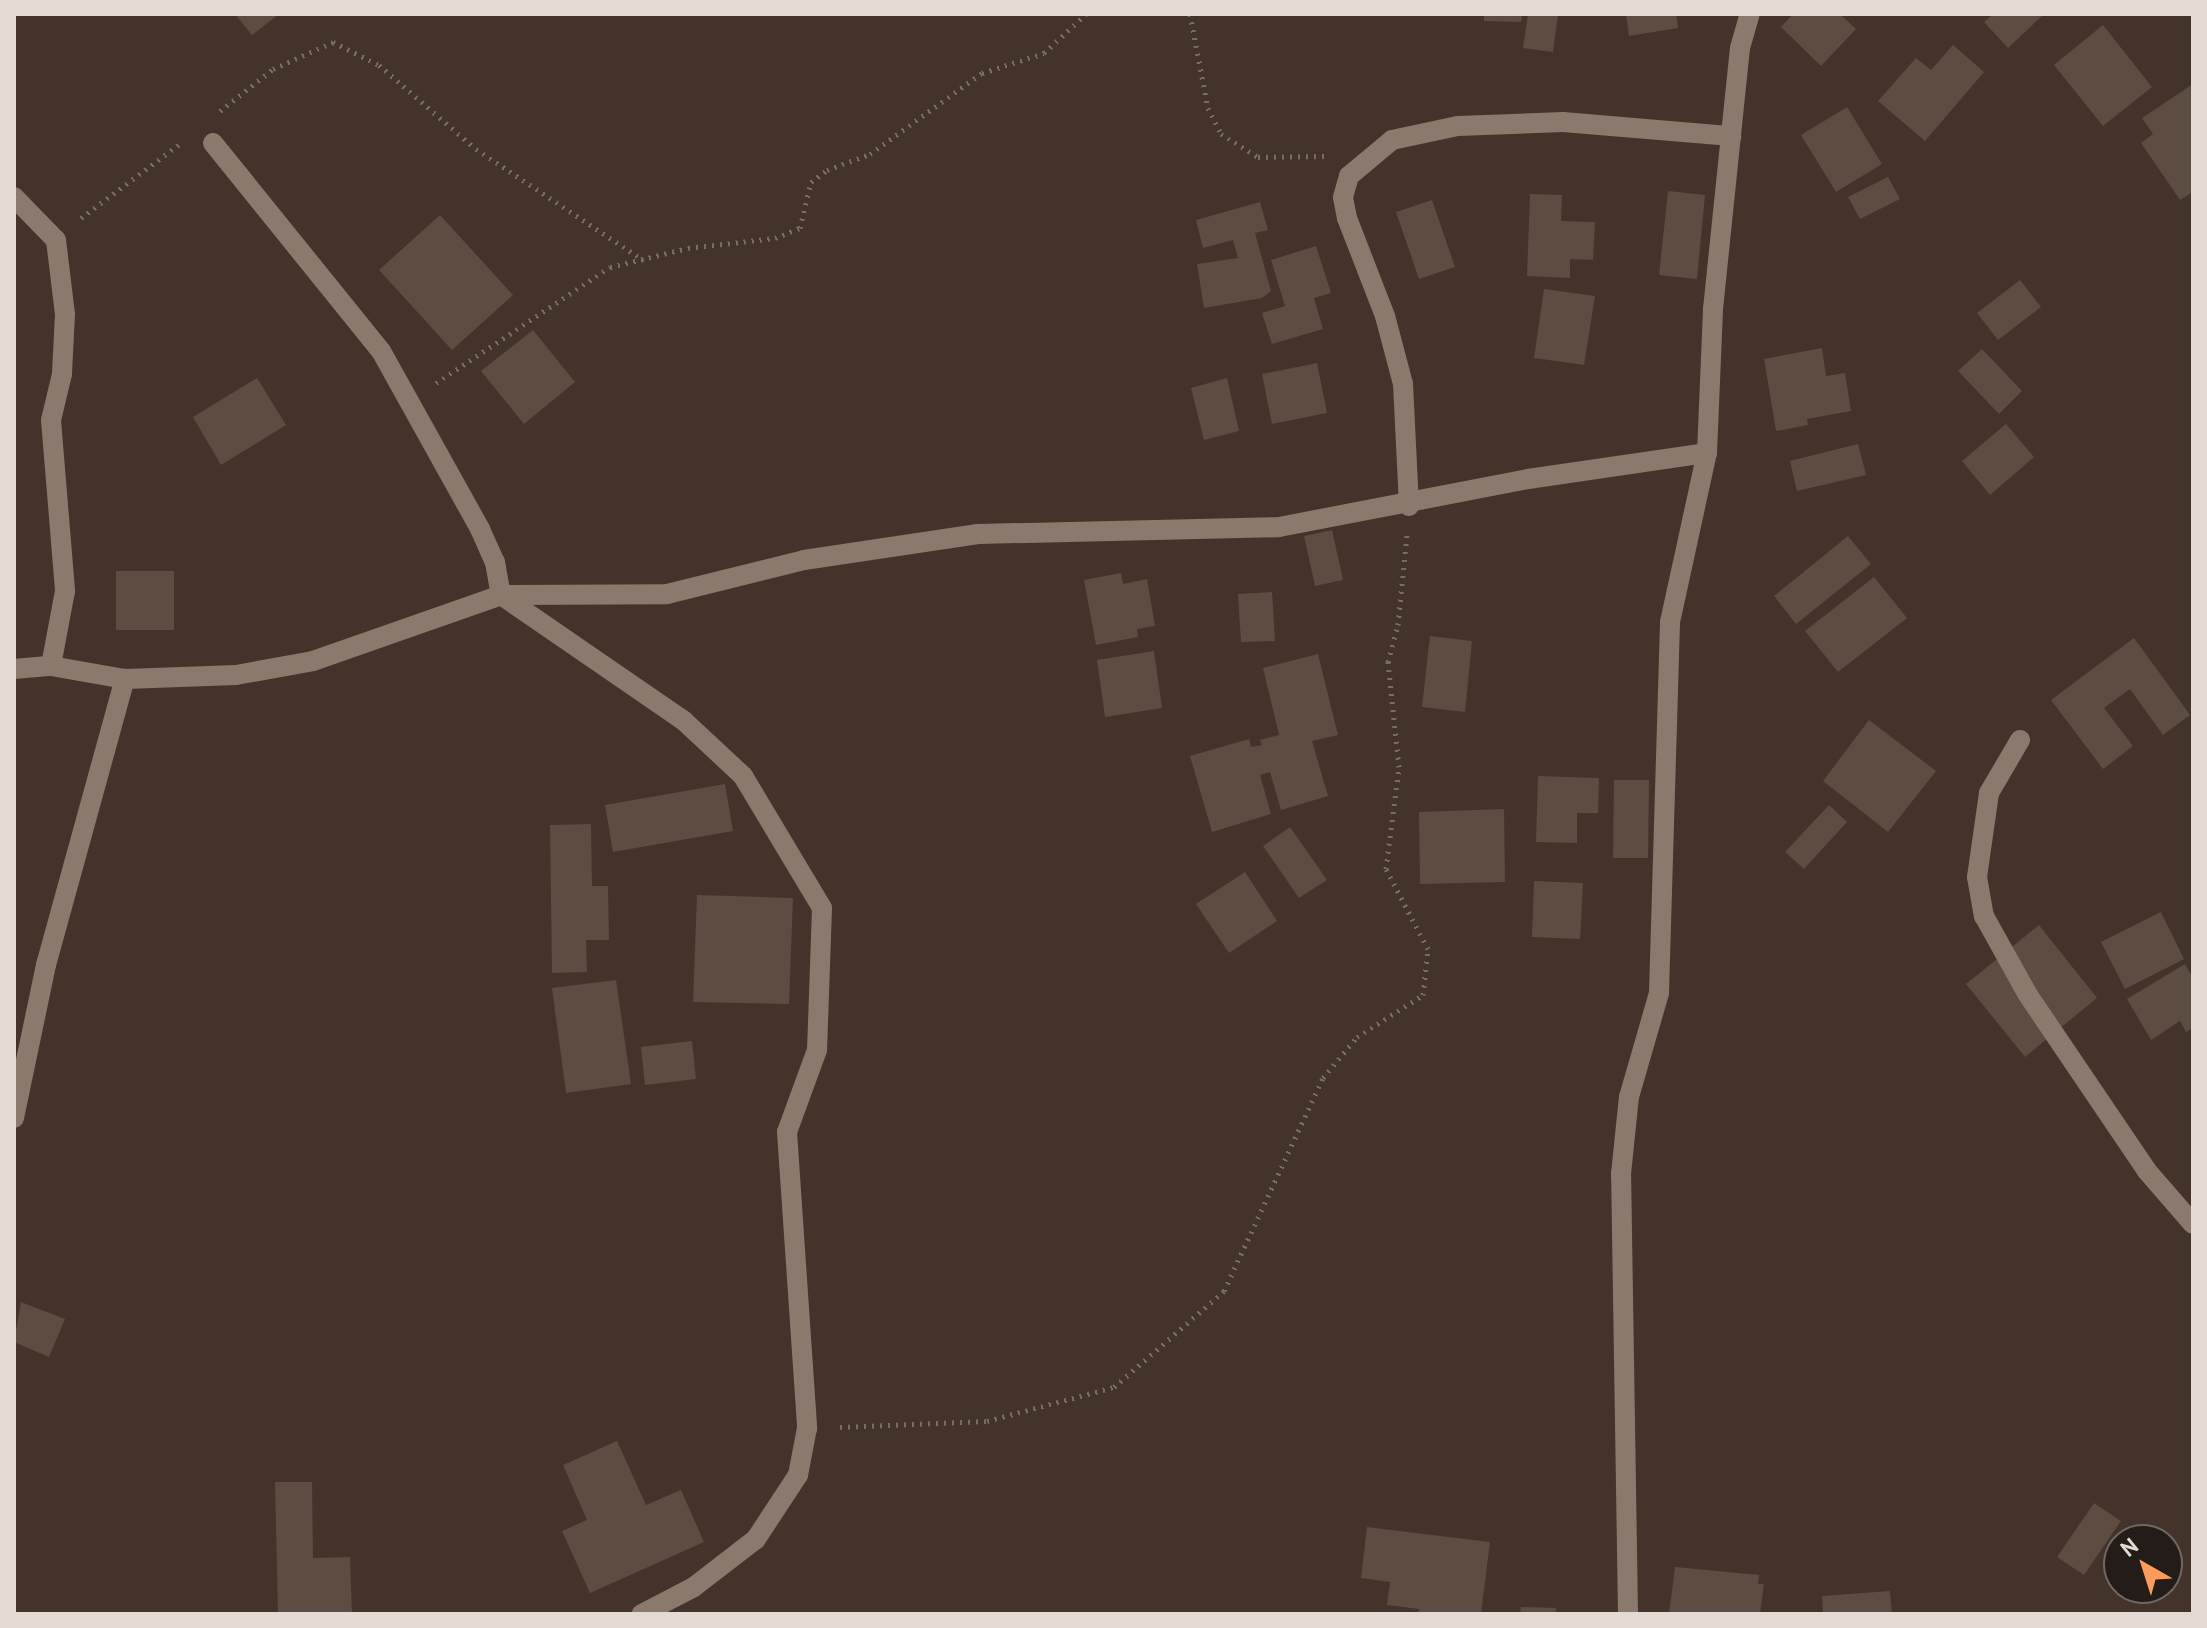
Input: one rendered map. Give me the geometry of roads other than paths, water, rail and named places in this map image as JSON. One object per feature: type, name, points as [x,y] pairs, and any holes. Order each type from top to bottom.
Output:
[{"type":"street","points":[[1628,1614],[1621,1174],[1629,1097],[1659,993],[1670,622],[1707,453],[1713,309],[1740,48],[1750,14]]},
{"type":"street","points":[[1409,506],[1403,384],[1385,316],[1347,218],[1343,197],[1349,176],[1392,140],[1458,126],[1563,122],[1731,136]]},
{"type":"street","points":[[213,143],[381,351],[480,529],[495,562],[501,595],[683,720],[743,776],[822,908],[817,1050],[787,1132],[807,1428],[798,1475],[756,1539],[694,1587],[642,1614]]},
{"type":"street","points":[[14,197],[56,240],[65,314],[51,457],[65,591],[51,666]]},
{"type":"street","points":[[14,669],[51,666],[125,679],[236,675],[313,661],[501,595],[667,594],[804,560],[978,534],[1279,527],[1409,506],[1528,479],[1707,453]]},
{"type":"street","points":[[14,1118],[46,965],[125,679]]},
{"type":"street","points":[[2020,740],[1989,793],[1977,877],[1984,916],[2028,995],[2139,1158],[2193,1224]]}]
